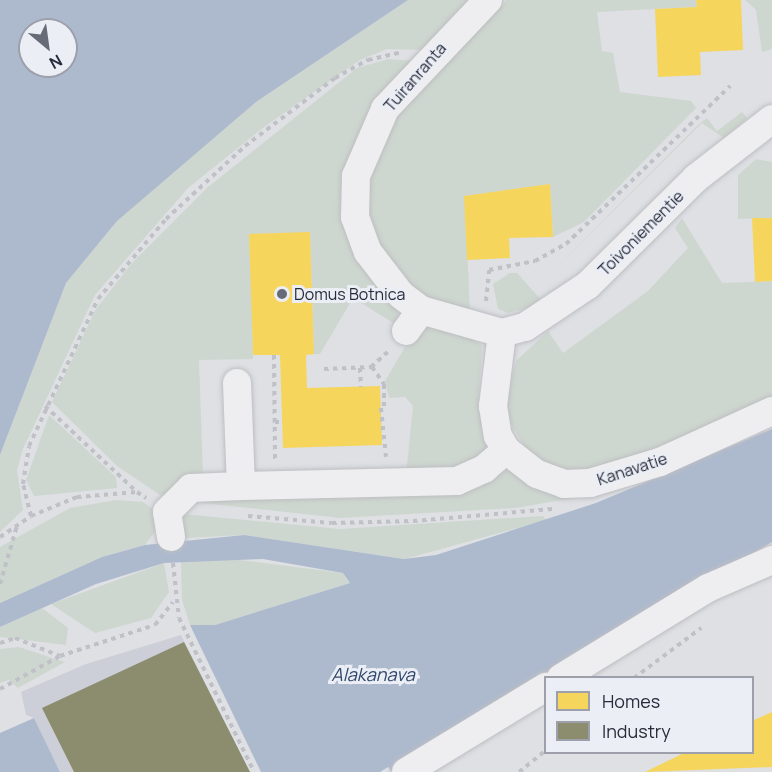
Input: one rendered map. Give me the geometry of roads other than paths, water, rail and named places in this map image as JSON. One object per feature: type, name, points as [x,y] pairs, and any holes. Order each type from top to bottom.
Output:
[{"type":"street","name":"Tuiranranta","points":[[488,0],[429,58],[385,110],[356,176],[355,217],[368,252],[401,296],[413,320],[493,330]]},
{"type":"street","name":"Toivoniementie","points":[[493,330],[525,327],[588,285],[696,178],[772,119]]},
{"type":"street","points":[[170,537],[191,488],[386,481],[457,481],[484,470],[506,450],[493,406],[493,330]]},
{"type":"street","points":[[237,383],[241,486]]},
{"type":"street","name":"Kanavatie","points":[[506,450],[537,474],[564,484],[590,483],[660,462],[772,411]]},
{"type":"street","points":[[564,676],[708,588],[772,560]]},
{"type":"street","points":[[406,772],[544,688]]},
{"type":"water","points":[[0,0],[408,0],[256,102],[117,221],[66,283],[0,455]]},
{"type":"water","name":"Alakanava","points":[[772,429],[772,542],[551,676],[544,676],[544,680],[392,772],[388,767],[380,772],[261,772],[190,625],[215,625],[350,583],[343,573],[263,559],[164,563],[96,584],[0,627],[0,603],[102,557],[145,545],[244,535],[404,559],[436,555],[596,503]]},
{"type":"water","points":[[34,718],[60,772],[0,772],[0,733]]},
{"type":"place","name":"Domus Botnica","points":[[282,294]]}]
